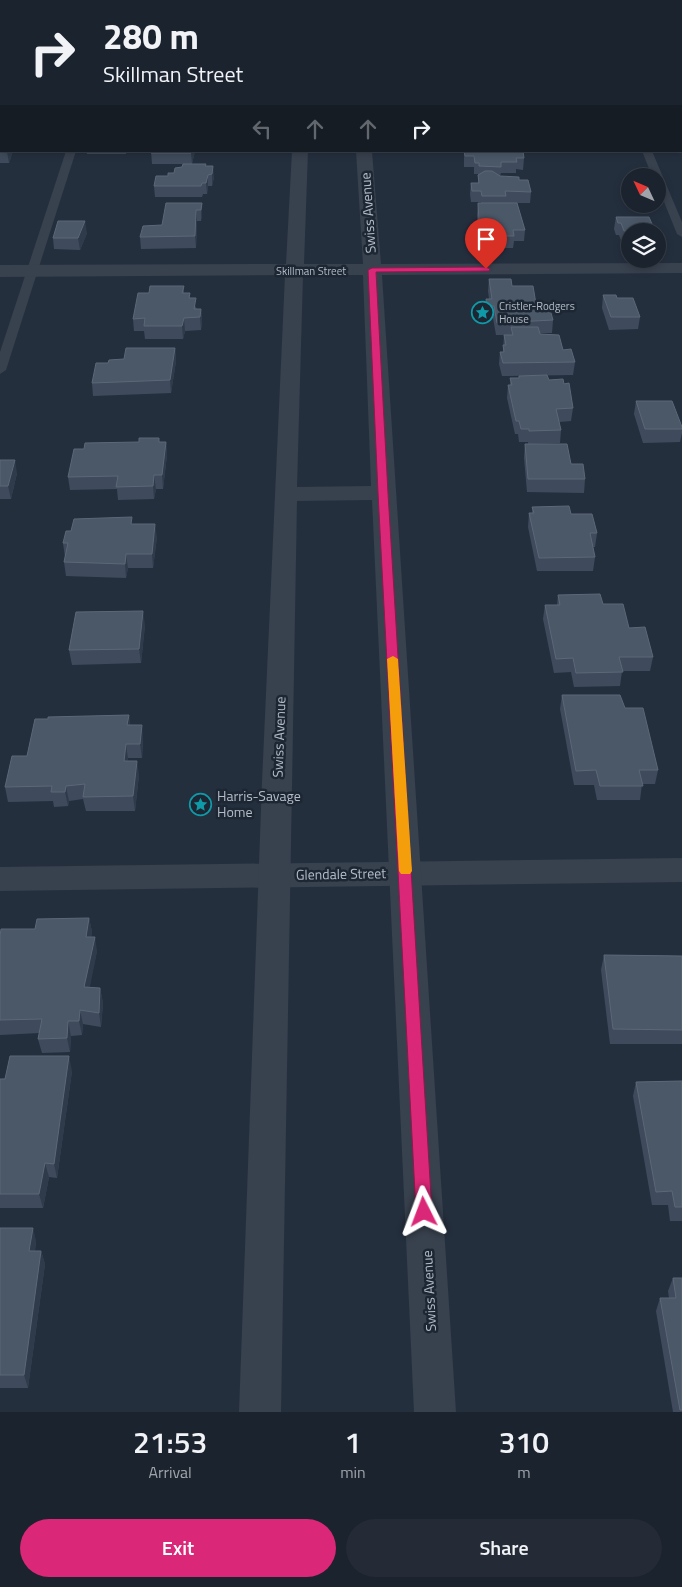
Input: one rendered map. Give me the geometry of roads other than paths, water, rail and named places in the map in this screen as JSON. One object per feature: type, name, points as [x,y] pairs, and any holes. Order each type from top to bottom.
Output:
[{"type":"street","name":"Swiss Avenue","points":[[260,1412],[274,876],[294,271],[300,152]]},
{"type":"street","name":"Swiss Avenue","points":[[364,152],[435,1412]]},
{"type":"street","name":"Skillman Street","points":[[0,271],[682,268]]},
{"type":"street","points":[[287,494],[383,493]]},
{"type":"street","name":"Glendale Street","points":[[0,879],[682,870]]},
{"type":"lane","points":[[0,370],[71,152]]},
{"type":"lane","points":[[647,152],[654,168]]},
{"type":"lane","points":[[666,197],[682,234]]},
{"type":"place","name":"Cristler-Rodgers House","points":[[483,312]]},
{"type":"place","name":"Harris-Savage Home","points":[[201,804]]}]
